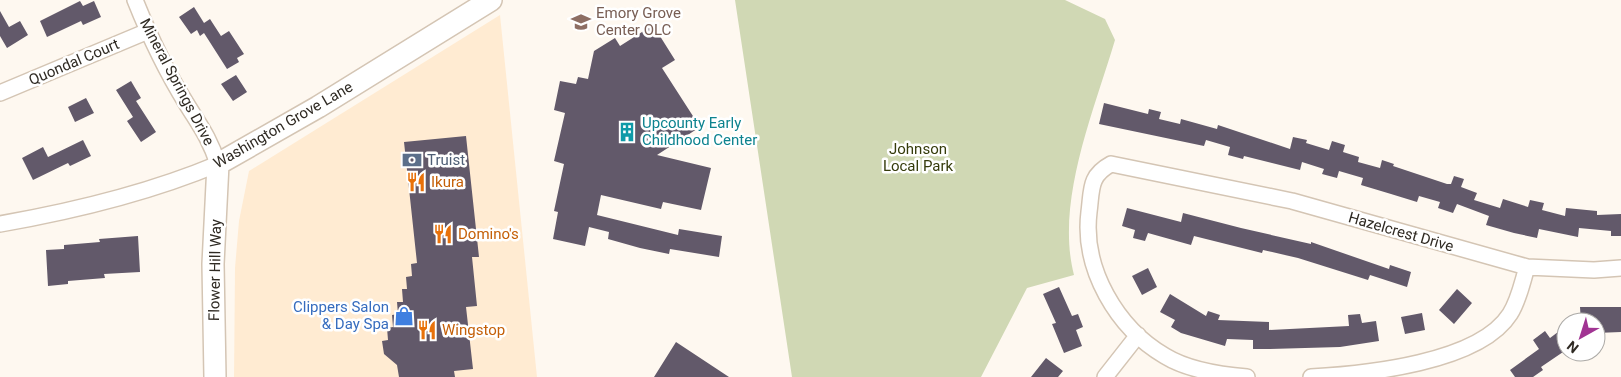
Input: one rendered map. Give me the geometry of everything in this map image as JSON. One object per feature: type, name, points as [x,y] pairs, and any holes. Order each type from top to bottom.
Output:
[{"type":"street","name":"Mineral Springs Drive","points":[[135,0],[148,31],[186,104],[210,141],[218,164]]},
{"type":"street","name":"Washington Grove Lane","points":[[0,224],[102,203],[179,179],[218,164],[318,107],[491,0]]},
{"type":"street","name":"Quondal Court","points":[[0,93],[148,31]]},
{"type":"street","name":"Flower Hill Way","points":[[215,377],[213,264],[218,164]]},
{"type":"street","name":"Hazelcrest Drive","points":[[1138,335],[1115,311],[1095,272],[1087,230],[1093,181],[1099,171],[1111,164],[1292,201],[1527,267],[1594,270],[1621,268]]},
{"type":"street","points":[[1311,377],[1345,376],[1430,361],[1484,340],[1510,315],[1518,298],[1527,267]]},
{"type":"street","points":[[1105,377],[1138,335],[1166,357],[1215,374],[1246,377]]},
{"type":"shaded area","points":[[500,15],[537,377],[234,377],[235,268],[239,221],[249,171]]},
{"type":"green space","name":"Johnson Local Park","points":[[735,0],[1065,0],[1105,19],[1115,40],[1088,126],[1073,187],[1069,217],[1069,247],[1074,275],[1027,288],[981,377],[792,377]]},
{"type":"building","points":[[80,1],[83,6],[94,1],[101,17],[83,25],[81,21],[47,37],[40,21]]},
{"type":"building","points":[[194,7],[204,23],[210,19],[221,36],[229,31],[244,54],[237,58],[239,62],[227,69],[204,33],[200,36],[197,30],[191,34],[179,17]]},
{"type":"building","points":[[0,11],[9,27],[20,21],[28,35],[7,48],[0,36]]},
{"type":"building","name":"Upcounty Early Childhood Center","points":[[653,25],[675,60],[662,68],[700,127],[657,155],[711,168],[701,210],[663,202],[661,209],[601,195],[597,215],[678,235],[679,229],[722,236],[719,257],[670,249],[669,254],[640,248],[608,239],[609,232],[589,227],[585,246],[553,239],[558,212],[554,211],[564,164],[554,161],[565,113],[554,110],[560,81],[576,84],[578,77],[588,79],[594,51],[615,38],[620,46]]},
{"type":"building","points":[[236,75],[247,92],[233,101],[221,84]]},
{"type":"building","points":[[131,81],[141,98],[136,101],[156,132],[141,142],[127,121],[133,117],[116,90]]},
{"type":"building","points":[[86,98],[94,113],[75,122],[68,107]]},
{"type":"building","points":[[1104,103],[1148,114],[1149,109],[1161,112],[1159,119],[1180,124],[1181,119],[1217,129],[1218,125],[1290,149],[1293,137],[1307,140],[1306,143],[1329,150],[1332,141],[1345,145],[1343,152],[1359,157],[1358,162],[1380,168],[1382,160],[1394,164],[1393,166],[1447,184],[1451,184],[1454,176],[1464,179],[1461,187],[1477,193],[1474,200],[1500,208],[1503,199],[1528,207],[1530,200],[1544,203],[1542,210],[1565,216],[1566,208],[1597,211],[1597,215],[1621,214],[1621,236],[1611,236],[1611,231],[1579,228],[1578,237],[1539,229],[1537,238],[1514,233],[1486,225],[1489,216],[1457,204],[1453,213],[1438,208],[1440,202],[1419,196],[1417,202],[1361,185],[1363,178],[1339,171],[1337,178],[1322,174],[1324,169],[1302,162],[1300,170],[1244,156],[1243,159],[1228,155],[1230,147],[1206,140],[1204,146],[1099,124]]},
{"type":"building","points":[[466,136],[479,257],[472,257],[477,306],[466,307],[473,369],[454,371],[455,377],[399,377],[397,365],[384,354],[382,341],[388,340],[387,328],[393,327],[392,315],[398,314],[397,302],[403,302],[402,289],[407,289],[406,277],[412,276],[411,264],[417,263],[404,142]]},
{"type":"building","points":[[83,140],[91,156],[70,166],[68,163],[33,180],[22,158],[43,147],[48,157]]},
{"type":"building","points":[[1127,208],[1181,222],[1183,213],[1311,244],[1311,242],[1389,269],[1390,265],[1411,272],[1407,287],[1370,275],[1368,280],[1298,258],[1263,250],[1262,253],[1194,236],[1191,245],[1148,233],[1145,241],[1133,238],[1135,230],[1122,226]]},
{"type":"building","points":[[138,236],[140,272],[104,274],[105,278],[68,281],[68,284],[48,286],[46,250],[64,249],[64,245],[100,242],[99,239]]},
{"type":"building","points":[[1148,268],[1157,287],[1142,295],[1132,276]]},
{"type":"building","points":[[1059,287],[1072,316],[1078,314],[1083,327],[1076,330],[1082,346],[1064,353],[1052,324],[1056,323],[1043,294]]},
{"type":"building","points":[[1457,289],[1472,303],[1454,324],[1439,310]]},
{"type":"building","points":[[1170,294],[1206,316],[1208,311],[1220,315],[1218,320],[1269,322],[1269,330],[1349,326],[1348,315],[1360,314],[1362,323],[1376,321],[1379,341],[1340,347],[1253,349],[1253,340],[1227,339],[1225,346],[1181,333],[1171,327],[1175,320],[1160,312]]},
{"type":"building","points":[[1580,307],[1621,307],[1621,332],[1606,333],[1606,312],[1580,312]]},
{"type":"building","points":[[1422,313],[1425,330],[1405,334],[1401,317]]},
{"type":"building","points":[[1545,331],[1550,338],[1556,334],[1556,357],[1541,367],[1543,370],[1533,377],[1515,377],[1510,370],[1539,349],[1533,340]]},
{"type":"building","points":[[676,342],[729,377],[654,377]]},
{"type":"building","points":[[1046,358],[1063,371],[1058,377],[1031,377]]},
{"type":"place","name":"Emory Grove Center OLC","points":[[581,22]]},
{"type":"place","name":"Upcounty Early Childhood Center","points":[[627,132]]},
{"type":"place","name":"Truist","points":[[412,160]]},
{"type":"place","name":"Ikura","points":[[416,182]]},
{"type":"place","name":"Domino's","points":[[443,234]]},
{"type":"place","name":"Clippers Salon & Day Spa","points":[[404,316]]},
{"type":"place","name":"Wingstop","points":[[427,330]]}]
